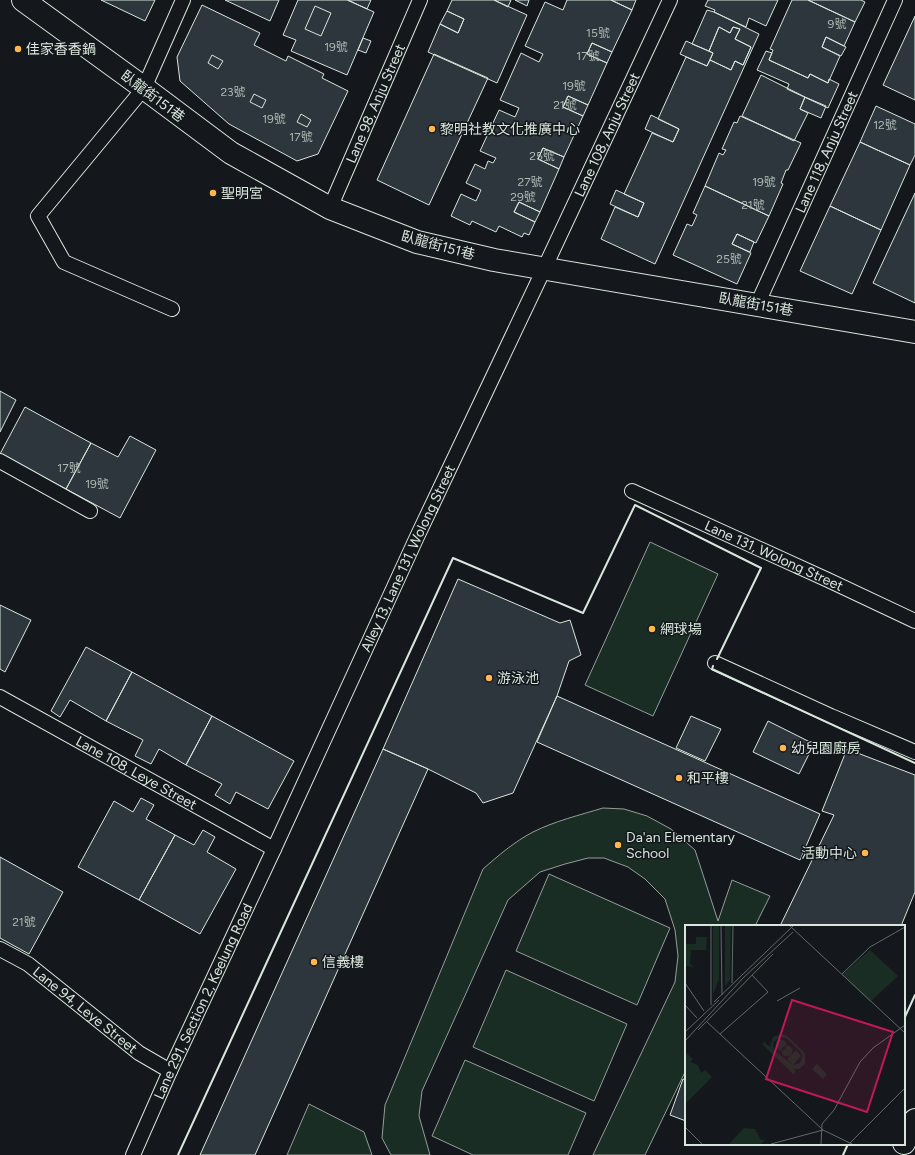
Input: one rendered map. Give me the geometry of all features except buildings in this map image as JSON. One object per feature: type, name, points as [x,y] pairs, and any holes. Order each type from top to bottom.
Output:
[{"type":"street","name":"臥龍街151巷","points":[[23,0],[144,88],[230,154],[330,208],[417,242],[494,260],[915,332]]},
{"type":"street","points":[[905,1142],[915,1120]]},
{"type":"street","points":[[898,1155],[903,1145]]},
{"type":"lane","points":[[172,309],[64,262],[38,216],[144,88],[183,0]]},
{"type":"lane","name":"Lane 98, Anju Street","points":[[330,208],[420,0]]},
{"type":"lane","name":"Lane 108, Anju Street","points":[[544,269],[670,0]]},
{"type":"lane","name":"Lane 118, Anju Street","points":[[757,305],[894,0]]},
{"type":"lane","name":"Alley 13, Lane 131, Wolong Street","points":[[274,849],[427,514],[544,269]]},
{"type":"lane","points":[[0,461],[90,511]]},
{"type":"lane","name":"Lane 131, Wolong Street","points":[[632,491],[915,621]]},
{"type":"lane","points":[[714,663],[915,752]]},
{"type":"lane","name":"Lane 108, Leye Street","points":[[0,697],[274,849]]},
{"type":"lane","name":"Lane 291, Section 2, Keelung Road","points":[[133,1155],[170,1071],[274,849]]},
{"type":"lane","name":"Lane 94, Leye Street","points":[[0,949],[28,964],[139,1053],[170,1071]]},
{"type":"green space","name":"網球場","points":[[650,542],[718,574],[653,716],[585,685]]},
{"type":"green space","points":[[603,808],[624,809],[647,816],[671,829],[695,850],[718,921],[732,880],[770,896],[756,925],[685,925],[685,1072],[645,1155],[593,1155],[675,982],[678,956],[675,930],[665,899],[645,879],[628,867],[604,858],[588,858],[540,872],[508,900],[422,1091],[419,1116],[430,1155],[391,1155],[382,1138],[385,1105],[483,869],[513,844],[541,828]]},
{"type":"green space","points":[[549,874],[670,928],[637,1005],[516,951]]},
{"type":"green space","points":[[506,970],[627,1024],[594,1101],[473,1047]]},
{"type":"green space","points":[[465,1060],[586,1113],[568,1155],[473,1155],[432,1136]]},
{"type":"green space","points":[[309,1104],[364,1132],[372,1155],[287,1155]]},
{"type":"wall","points":[[178,1155],[453,558],[583,613],[635,505],[761,568],[717,659]]},
{"type":"wall","points":[[713,666],[712,669],[915,763]]},
{"type":"wall","points":[[905,1017],[915,995]]},
{"type":"wall","points":[[843,1155],[848,1145]]},
{"type":"place","name":"佳家香香鍋","points":[[18,49]]},
{"type":"place","name":"黎明社教文化推廣中心","points":[[432,129]]},
{"type":"place","name":"聖明宮","points":[[213,193]]},
{"type":"place","name":"網球場","points":[[652,629]]},
{"type":"place","name":"游泳池","points":[[489,678]]},
{"type":"place","name":"幼兒園廚房","points":[[783,748]]},
{"type":"place","name":"和平樓","points":[[679,778]]},
{"type":"place","name":"Da'an Elementary School","points":[[618,845]]},
{"type":"place","name":"活動中心","points":[[865,853]]},
{"type":"place","name":"信義樓","points":[[314,962]]}]
